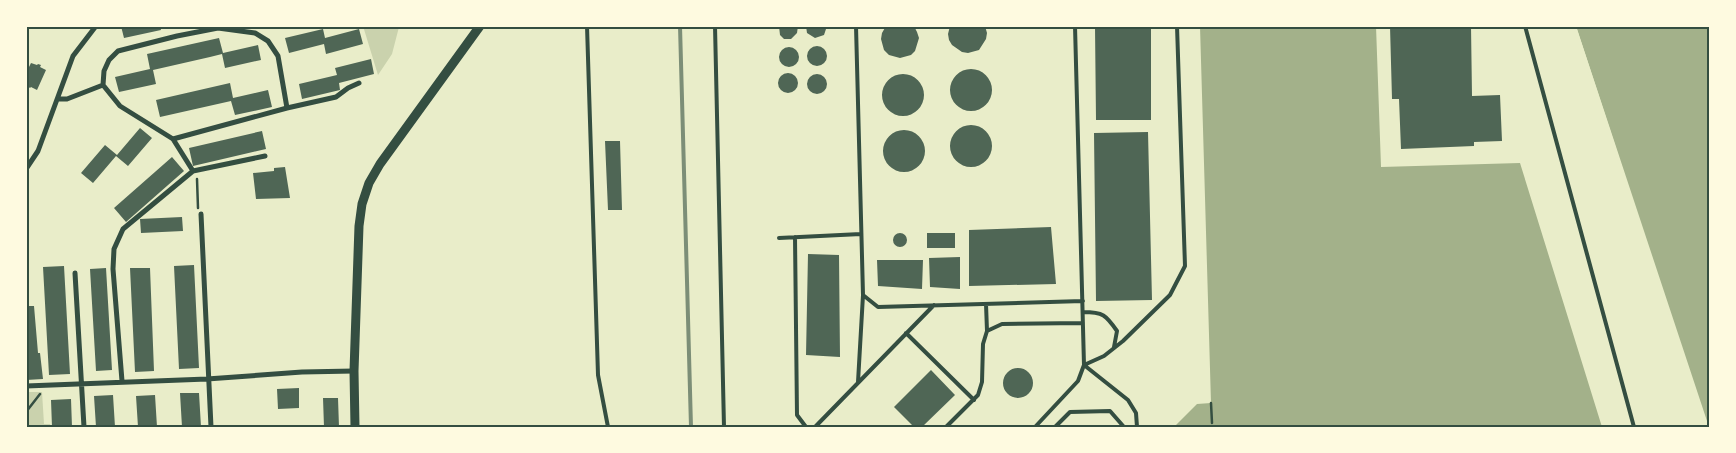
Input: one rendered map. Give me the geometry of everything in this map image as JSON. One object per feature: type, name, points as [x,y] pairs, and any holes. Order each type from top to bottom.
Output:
[{"type":"street","points":[[26,169],[38,150],[73,56],[96,26]]},
{"type":"street","points":[[355,427],[354,371],[359,226],[362,204],[369,184],[392,146],[480,26]]},
{"type":"street","points":[[192,171],[173,138],[120,106],[102,85],[104,71],[109,60],[118,51],[176,36],[218,28],[255,34],[268,41],[278,56],[287,108]]},
{"type":"street","points":[[173,138],[336,96],[360,83]]},
{"type":"street","points":[[58,99],[67,99],[102,85]]},
{"type":"street","points":[[122,381],[113,270],[114,249],[123,229],[192,171],[265,156]]},
{"type":"street","points":[[201,214],[210,427]]},
{"type":"street","points":[[75,273],[84,427]]},
{"type":"street","points":[[26,386],[354,371]]},
{"type":"lane","points":[[587,26],[598,374],[608,427]]},
{"type":"lane","points":[[715,26],[724,427]]},
{"type":"lane","points":[[856,26],[863,295],[858,382]]},
{"type":"lane","points":[[1035,427],[1078,381],[1084,366],[1075,26]]},
{"type":"lane","points":[[1084,366],[1104,356],[1170,295],[1185,266],[1177,26]]},
{"type":"lane","points":[[1524,26],[1634,427]]},
{"type":"lane","points":[[779,238],[861,234]]},
{"type":"lane","points":[[795,237],[797,415],[806,427]]},
{"type":"lane","points":[[863,295],[878,307],[1083,301]]},
{"type":"lane","points":[[946,427],[978,396],[982,382],[983,344],[987,331],[986,304]]},
{"type":"lane","points":[[815,427],[934,305]]},
{"type":"lane","points":[[1083,312],[1097,312],[1107,317],[1117,331],[1114,347]]},
{"type":"lane","points":[[987,331],[1002,324],[1083,323]]},
{"type":"lane","points":[[906,333],[974,400]]},
{"type":"lane","points":[[1084,366],[1128,400],[1136,413],[1137,427]]},
{"type":"lane","points":[[1055,427],[1070,412],[1110,411],[1124,427]]},
{"type":"path","points":[[192,171],[197,176],[196,206],[201,214]]},
{"type":"path","points":[[26,412],[48,386]]},
{"type":"path","points":[[1211,404],[1212,423]]},
{"type":"shaded area","points":[[363,26],[399,27],[392,54],[378,75]]},
{"type":"shaded area","points":[[1200,26],[1376,26],[1381,167],[1520,163],[1602,427],[1174,427],[1197,404],[1211,403]]},
{"type":"shaded area","points":[[1576,26],[1710,26],[1710,427],[1709,427]]},
{"type":"shaded area","points":[[26,392],[42,392],[44,424],[50,424],[51,427],[26,427]]},
{"type":"pier","points":[[1573,26],[1576,26],[1677,339]]},
{"type":"building","points":[[121,26],[160,26],[161,30],[124,38]]},
{"type":"building","points":[[779,26],[798,26],[797,33],[791,39],[784,39],[780,35]]},
{"type":"building","points":[[806,26],[825,26],[826,29],[824,35],[815,38],[807,33]]},
{"type":"building","points":[[886,26],[914,26],[919,38],[915,51],[911,55],[900,58],[889,55],[884,50],[881,39]]},
{"type":"building","points":[[950,26],[985,26],[986,39],[979,50],[968,53],[962,52],[952,45],[949,40]]},
{"type":"building","points":[[1390,26],[1471,26],[1472,96],[1500,95],[1502,141],[1474,142],[1474,146],[1401,149],[1399,99],[1392,99]]},
{"type":"building","points":[[1095,27],[1151,27],[1151,120],[1096,120]]},
{"type":"building","points":[[323,29],[325,38],[359,29],[363,44],[326,54],[324,44],[289,53],[285,38]]},
{"type":"building","points":[[219,38],[223,53],[258,45],[261,60],[225,68],[222,54],[153,70],[156,84],[119,92],[115,77],[150,69],[147,54]]},
{"type":"building","points":[[817,46],[824,49],[827,56],[824,63],[817,66],[810,63],[807,56],[810,49]]},
{"type":"building","points":[[789,47],[796,50],[799,57],[796,64],[789,67],[782,64],[779,57],[782,50]]},
{"type":"building","points":[[371,59],[374,74],[339,83],[340,90],[302,99],[299,84],[337,75],[335,68]]},
{"type":"building","points":[[31,63],[41,65],[40,67],[46,70],[37,90],[26,85],[26,73]]},
{"type":"building","points":[[967,69],[975,69],[986,75],[992,90],[986,105],[975,111],[967,111],[956,105],[950,94],[950,86],[956,75]]},
{"type":"building","points":[[788,73],[795,76],[798,83],[795,90],[788,93],[781,90],[778,83],[781,76]]},
{"type":"building","points":[[817,74],[824,77],[827,84],[824,91],[817,94],[810,91],[807,84],[810,77]]},
{"type":"building","points":[[899,74],[907,74],[918,80],[924,95],[918,110],[907,116],[899,116],[888,110],[882,99],[882,91],[888,80]]},
{"type":"building","points":[[230,83],[233,98],[268,90],[272,107],[235,115],[231,101],[160,117],[156,100]]},
{"type":"building","points":[[967,125],[975,125],[986,131],[992,146],[986,161],[975,167],[967,167],[956,161],[950,150],[950,142],[956,131]]},
{"type":"building","points":[[140,128],[152,138],[128,166],[116,156],[93,183],[81,173],[105,145],[117,155]]},
{"type":"building","points":[[900,130],[908,130],[919,136],[925,151],[919,166],[908,172],[900,172],[889,166],[883,155],[883,147],[889,136]]},
{"type":"building","points":[[262,131],[266,149],[193,166],[189,148]]},
{"type":"building","points":[[1148,132],[1152,300],[1096,301],[1094,133]]},
{"type":"building","points":[[605,141],[620,141],[622,210],[608,210]]},
{"type":"building","points":[[172,157],[184,171],[126,222],[114,208]]},
{"type":"building","points":[[285,167],[290,198],[256,199],[253,173],[274,171],[274,168]]},
{"type":"building","points":[[182,217],[183,231],[141,233],[140,219]]},
{"type":"building","points":[[1051,227],[1056,284],[969,286],[969,230]]},
{"type":"building","points":[[900,233],[905,235],[907,240],[905,245],[900,247],[895,245],[893,240],[895,235]]},
{"type":"building","points":[[927,233],[955,233],[955,248],[927,248]]},
{"type":"building","points":[[808,254],[839,255],[840,357],[806,355]]},
{"type":"building","points":[[960,257],[960,289],[930,287],[929,258]]},
{"type":"building","points":[[877,260],[923,260],[922,289],[878,286]]},
{"type":"building","points":[[194,265],[199,368],[179,369],[174,266]]},
{"type":"building","points":[[64,266],[70,374],[49,375],[43,267]]},
{"type":"building","points":[[106,268],[112,370],[96,371],[90,269]]},
{"type":"building","points":[[130,268],[150,268],[154,371],[135,372]]},
{"type":"building","points":[[26,306],[34,306],[38,353],[40,353],[43,379],[26,380]]},
{"type":"building","points":[[1018,368],[1024,369],[1032,377],[1032,389],[1024,397],[1018,398],[1012,397],[1004,389],[1003,383],[1004,377],[1012,369]]},
{"type":"building","points":[[931,370],[955,395],[922,427],[914,427],[894,407]]},
{"type":"building","points":[[299,388],[299,408],[278,409],[277,389]]},
{"type":"building","points":[[180,393],[199,393],[201,427],[182,427]]},
{"type":"building","points":[[113,395],[115,427],[96,427],[94,396]]},
{"type":"building","points":[[155,395],[157,427],[138,427],[136,396]]},
{"type":"building","points":[[323,398],[338,398],[339,427],[324,427]]},
{"type":"building","points":[[71,399],[72,427],[52,427],[51,400]]},
{"type":"railway","points":[[680,26],[691,427]]}]
